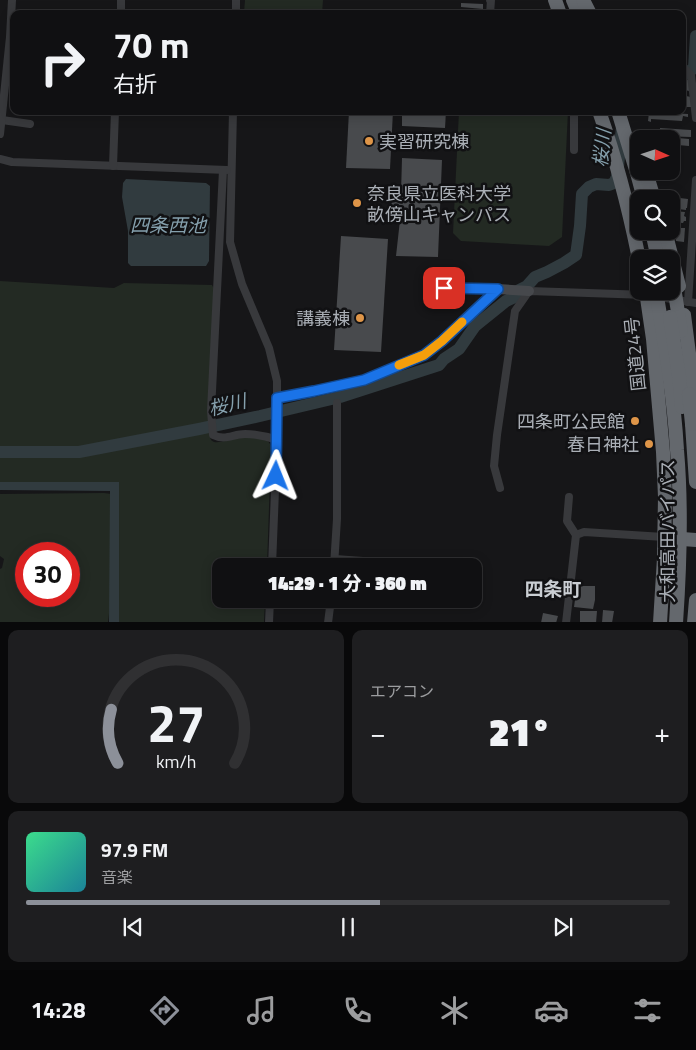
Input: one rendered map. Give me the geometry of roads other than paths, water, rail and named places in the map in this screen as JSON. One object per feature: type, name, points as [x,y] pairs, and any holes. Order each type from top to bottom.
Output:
[{"type":"highway","points":[[600,115],[620,176],[637,250]]},
{"type":"highway","points":[[609,115],[633,190]]},
{"type":"highway","points":[[620,115],[630,141]]},
{"type":"highway","points":[[628,115],[633,130]]},
{"type":"highway","points":[[667,240],[689,302],[696,408]]},
{"type":"highway","name":"国道24号","points":[[649,300],[664,461],[664,558],[660,622]]},
{"type":"highway","name":"大和高田バイパス","points":[[652,300],[661,317],[674,416],[679,484],[679,585],[676,622]]},
{"type":"highway","name":"大和高田バイパス","points":[[666,300],[679,376],[688,484],[689,544],[685,622]]},
{"type":"highway","points":[[676,300],[694,419],[696,482]]},
{"type":"highway","points":[[661,317],[672,482],[671,558],[667,622]]},
{"type":"highway","points":[[664,537],[696,540]]},
{"type":"highway","points":[[694,622],[696,600]]},
{"type":"street","points":[[0,38],[10,37],[0,134]]},
{"type":"street","points":[[686,70],[691,75],[696,118]]},
{"type":"street","points":[[112,166],[115,115]]},
{"type":"street","points":[[233,115],[227,170],[211,411],[213,435],[220,438],[242,434],[260,434],[277,440]]},
{"type":"street","points":[[574,115],[574,150]]},
{"type":"street","points":[[2,120],[30,124]]},
{"type":"street","points":[[0,159],[12,162],[227,170]]},
{"type":"street","points":[[227,170],[230,242],[242,284],[269,348],[277,381],[277,440],[272,558]]},
{"type":"street","points":[[689,302],[696,180]]},
{"type":"street","points":[[444,288],[630,293]]},
{"type":"street","points":[[277,398],[364,380],[424,355],[442,341],[498,289]]},
{"type":"street","points":[[500,488],[494,466],[515,311],[529,291]]},
{"type":"street","points":[[334,558],[337,519],[338,403]]},
{"type":"street","points":[[660,413],[694,419]]},
{"type":"street","points":[[566,622],[576,535],[567,521],[568,497]]},
{"type":"street","points":[[576,535],[584,532],[664,537]]},
{"type":"street","points":[[269,622],[270,608]]},
{"type":"street","points":[[328,622],[330,608]]},
{"type":"water","name":"四条西池","points":[[126,179],[206,183],[210,186],[209,261],[206,266],[131,266],[128,263],[128,231],[122,197],[123,183]]},
{"type":"water","points":[[0,482],[119,482],[119,622],[109,622],[110,491],[0,490]]},
{"type":"waterway","name":"桜川","points":[[686,73],[694,68],[696,36]]},
{"type":"waterway","name":"桜川","points":[[0,452],[79,452],[199,429],[340,397],[439,365],[444,359],[459,349],[475,326],[506,301],[519,295],[519,290],[527,286],[535,277],[576,255],[582,194],[589,187],[596,184],[609,185],[614,183],[617,177],[622,127]]},
{"type":"place","name":"実習研究棟","points":[[369,141]]},
{"type":"place","name":"奈良県立医科大学 畝傍山キャンパス","points":[[357,203]]},
{"type":"place","name":"講義棟","points":[[360,318]]},
{"type":"place","name":"四条町公民館","points":[[635,421]]},
{"type":"place","name":"春日神社","points":[[649,444]]},
{"type":"district","name":"四条町","points":[[553,588]]}]
